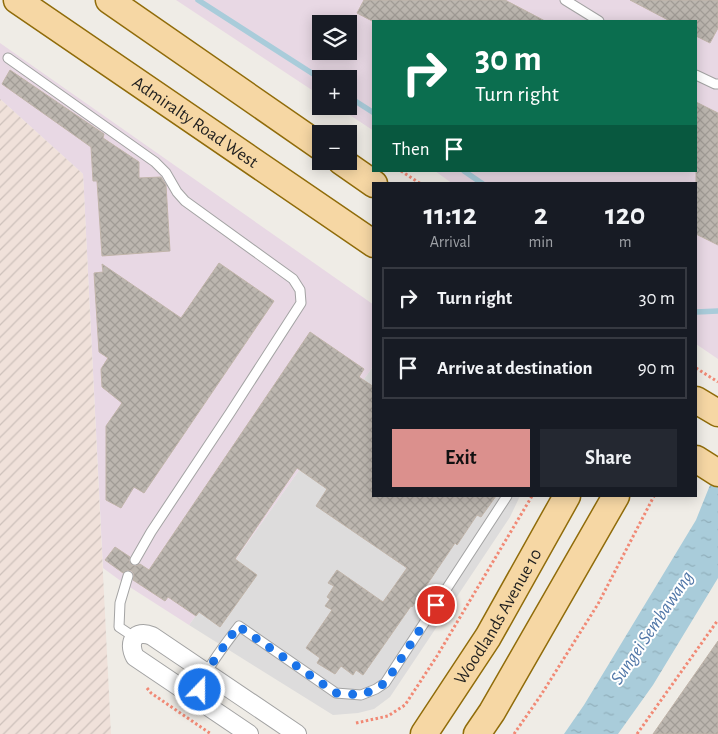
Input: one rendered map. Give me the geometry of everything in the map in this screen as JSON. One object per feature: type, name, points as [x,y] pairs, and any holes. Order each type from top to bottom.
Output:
[{"type":"main road","name":"Admiralty Road West","points":[[17,0],[372,243]]},
{"type":"main road","points":[[109,0],[312,142]]},
{"type":"main road","points":[[354,170],[372,183]]},
{"type":"main road","points":[[697,401],[718,413]]},
{"type":"main road","points":[[697,459],[718,472]]},
{"type":"main road","name":"Woodlands Avenue 10","points":[[424,734],[488,637],[566,497]]},
{"type":"main road","points":[[477,734],[492,712],[615,497]]},
{"type":"street","points":[[249,734],[135,657],[132,651],[134,637],[146,633],[152,636],[297,734]]},
{"type":"lane","points":[[565,0],[596,20]]},
{"type":"lane","points":[[8,58],[155,162],[166,173],[177,192],[185,201],[293,279],[300,290],[301,303],[151,532],[135,560]]},
{"type":"lane","points":[[697,75],[718,84]]},
{"type":"lane","points":[[208,706],[200,690],[201,683],[206,672],[238,626],[336,693],[361,695],[376,689],[386,682],[506,497]]},
{"type":"lane","points":[[128,576],[120,603],[119,627],[134,637]]},
{"type":"path","points":[[403,172],[418,182]]},
{"type":"path","points":[[697,369],[718,382]]},
{"type":"path","points":[[356,723],[388,716],[405,705],[437,656],[531,497]]},
{"type":"path","points":[[514,734],[541,695],[598,604],[653,497]]},
{"type":"path","points":[[637,734],[718,620]]},
{"type":"shaded area","points":[[176,0],[718,0],[718,359],[697,345],[697,182],[450,182],[436,172],[697,172],[697,20],[372,20],[372,130],[350,115],[357,115],[357,70],[312,70],[312,90]]},
{"type":"shaded area","points":[[0,43],[372,304],[372,368],[189,625],[103,568],[83,174],[0,99]]},
{"type":"shaded area","points":[[0,99],[83,174],[111,734],[0,734]]},
{"type":"shaded area","points":[[372,368],[372,497],[520,497],[510,517],[390,697],[374,709],[358,713],[333,715],[189,625]]},
{"type":"water","name":"Sungei Sembawang","points":[[718,465],[718,578],[653,685],[618,734],[564,734],[584,705],[696,520]]},
{"type":"building","points":[[364,0],[505,0],[543,20],[372,21],[357,13]]},
{"type":"building","points":[[630,0],[718,0],[718,28],[710,43],[697,36],[697,20],[668,20]]},
{"type":"building","points":[[10,70],[104,134],[103,138],[139,162],[139,178],[161,177],[166,185],[170,251],[102,256],[97,181],[93,181],[91,147],[2,84]]},
{"type":"building","points":[[697,102],[718,113],[718,245],[697,234]]},
{"type":"building","points":[[219,263],[274,301],[144,493],[134,487],[121,508],[106,500],[106,426],[122,403],[102,387],[101,369],[108,358],[99,352],[94,273],[103,272],[102,264],[181,318]]},
{"type":"building","points":[[310,332],[364,369],[359,377],[372,386],[372,497],[495,497],[481,517],[477,515],[457,545],[455,543],[363,675],[356,670],[353,675],[341,666],[335,674],[317,663],[320,658],[306,648],[332,610],[325,606],[330,599],[327,597],[334,586],[328,583],[337,570],[383,602],[407,568],[316,506],[327,489],[297,468],[235,559],[257,575],[220,627],[199,612],[196,616],[168,597],[165,601],[133,580],[134,575],[132,571],[127,570],[123,573],[105,560],[115,547],[130,557],[129,561],[132,565],[140,564],[149,570]]},
{"type":"building","points":[[718,641],[718,734],[653,734]]},
{"type":"waterway","points":[[198,0],[312,73]]},
{"type":"waterway","points":[[357,102],[372,112]]},
{"type":"waterway","points":[[465,172],[480,182]]},
{"type":"waterway","points":[[697,312],[718,311]]},
{"type":"route","points":[[200,690],[206,672],[238,626],[336,693],[361,695],[376,689],[386,682],[436,605]]}]
